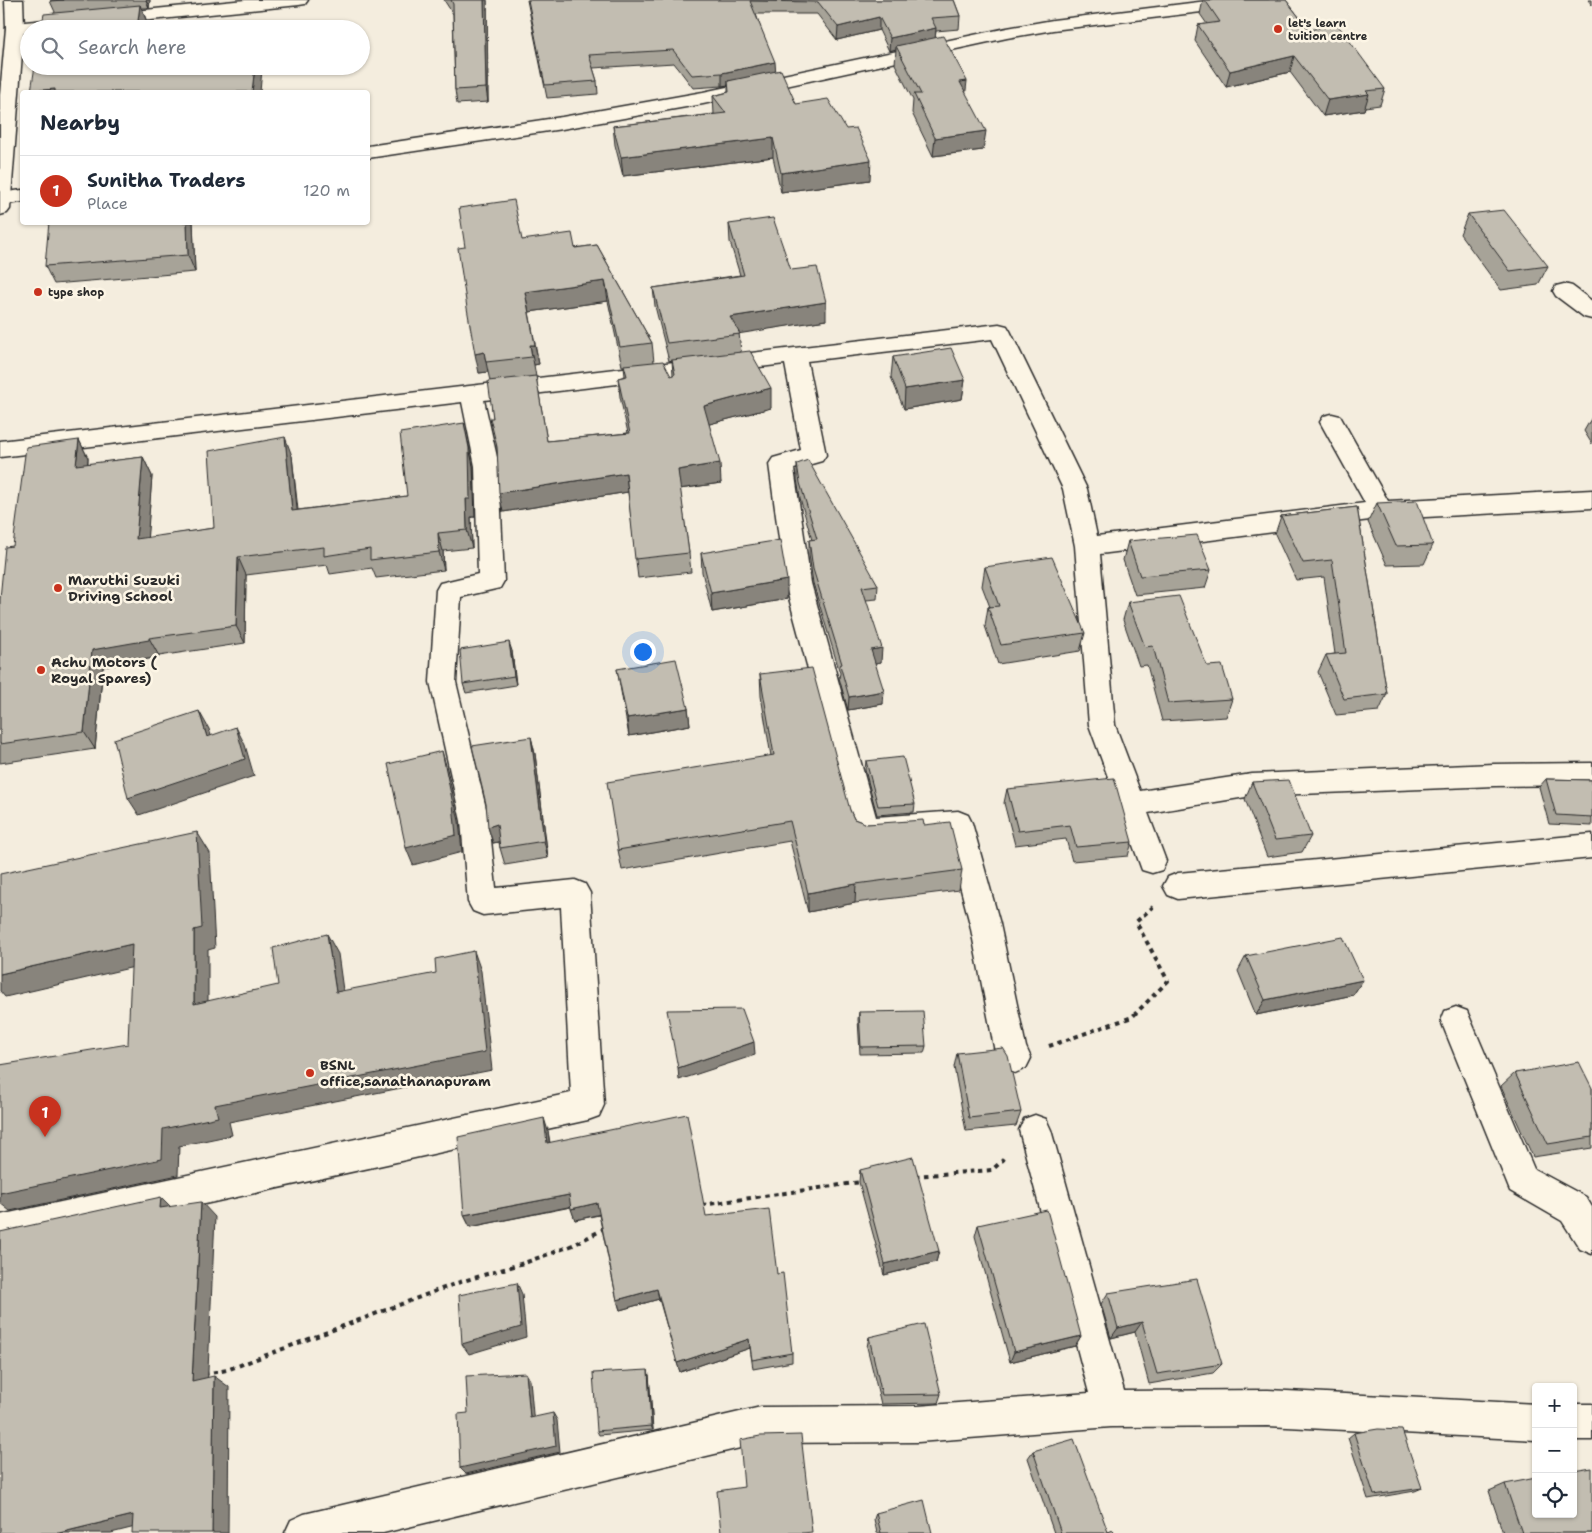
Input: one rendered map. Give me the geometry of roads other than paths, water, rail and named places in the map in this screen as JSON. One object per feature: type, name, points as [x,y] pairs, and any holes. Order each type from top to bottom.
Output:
[{"type":"street","points":[[20,197],[0,204],[11,14],[299,0]]},
{"type":"street","points":[[370,152],[562,123],[703,98],[1053,25],[1259,0]]},
{"type":"street","points":[[1564,291],[1592,312]]},
{"type":"street","points":[[0,449],[999,331],[1075,489],[1087,546],[1102,725],[1152,861]]},
{"type":"street","points":[[795,355],[814,455],[781,464],[798,583],[865,830],[958,823],[985,924],[1011,1052],[1015,1058]]},
{"type":"street","points":[[0,1232],[588,1105],[575,893],[483,902],[475,821],[443,682],[449,590],[491,581],[487,466],[471,393]]},
{"type":"street","points":[[1332,422],[1381,510]]},
{"type":"street","points":[[1087,546],[1381,510],[1540,504],[1592,499]]},
{"type":"street","points":[[1131,804],[1252,785],[1494,774],[1592,774]]},
{"type":"street","points":[[1178,886],[1592,846]]},
{"type":"street","points":[[1456,1020],[1522,1180],[1574,1209],[1592,1237]]},
{"type":"street","points":[[1035,1130],[1111,1409]]},
{"type":"street","points":[[304,1533],[761,1426],[918,1424],[1111,1409],[1268,1408],[1532,1422]]},
{"type":"street","points":[[1577,1422],[1592,1422]]},
{"type":"place","name":"let's learn tuition centre","points":[[1278,29]]},
{"type":"place","name":"type shop","points":[[38,292]]},
{"type":"place","name":"Maruthi Suzuki Driving School","points":[[58,588]]},
{"type":"place","name":"Achu Motors ( Royal Spares)","points":[[41,670]]},
{"type":"place","name":"BSNL office,sanathanapuram","points":[[310,1073]]},
{"type":"place","name":"Sunitha Traders","points":[[45,1137]]}]
